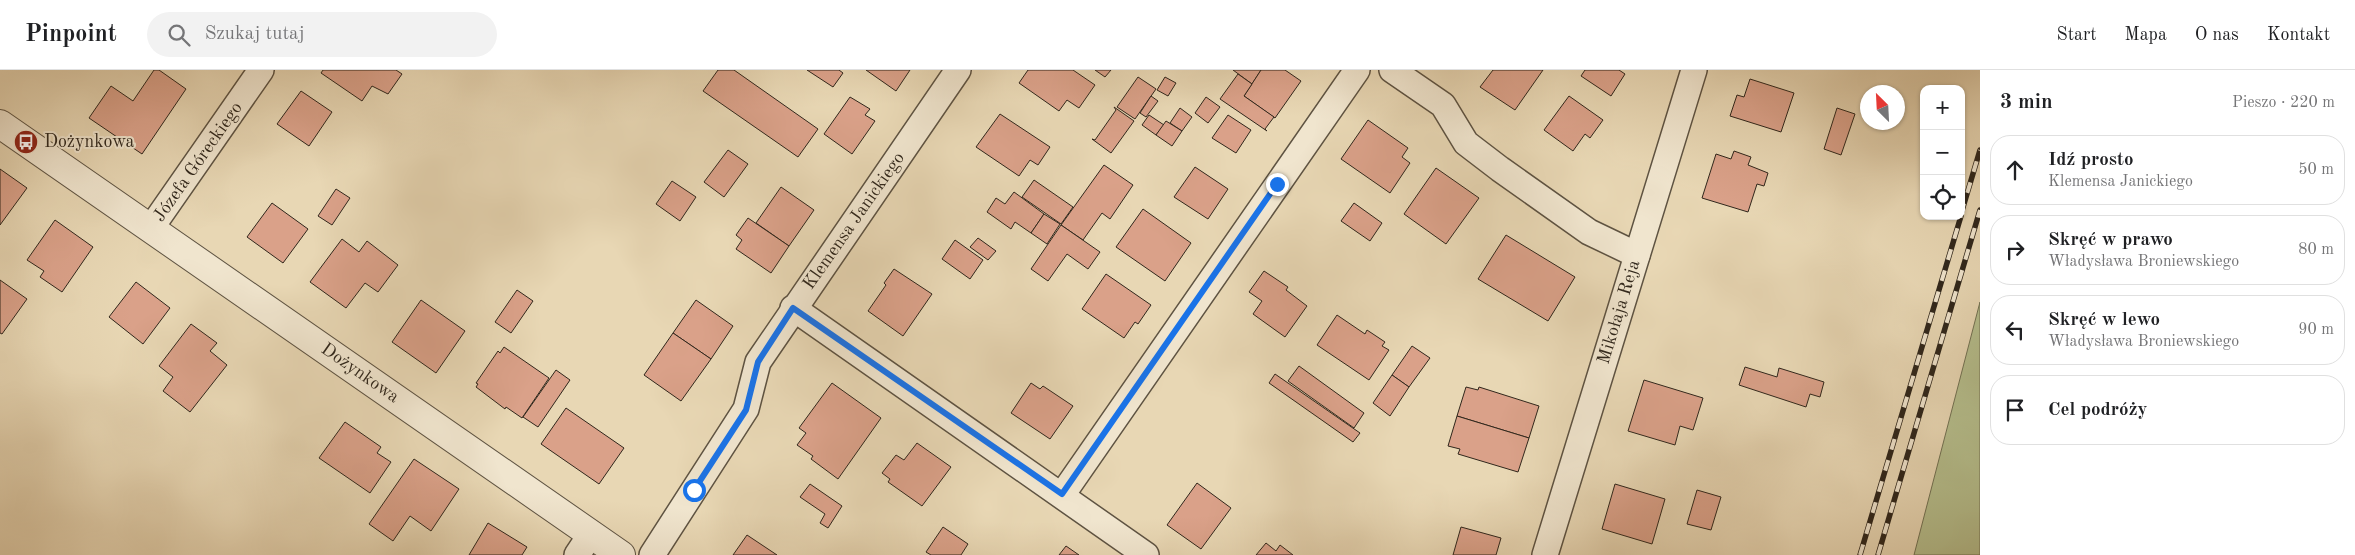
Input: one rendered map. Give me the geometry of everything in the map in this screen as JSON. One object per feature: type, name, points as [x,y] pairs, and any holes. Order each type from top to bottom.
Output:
[{"type":"street","name":"Józefa Góreckiego","points":[[151,228],[261,70]]},
{"type":"street","name":"Klemensa Janickiego","points":[[652,555],[746,410],[758,362],[793,308],[958,70]]},
{"type":"street","points":[[1062,494],[1357,70]]},
{"type":"street","points":[[1392,70],[1443,105],[1466,143],[1589,232],[1637,255]]},
{"type":"street","name":"Mikołaja Reja","points":[[1545,555],[1694,70]]},
{"type":"street","name":"Dożynkowa","points":[[0,124],[151,228],[584,544],[622,555]]},
{"type":"street","points":[[793,308],[1062,494],[1146,555]]},
{"type":"green space","points":[[1980,302],[1980,555],[1914,555]]},
{"type":"building","points":[[154,70],[159,70],[186,89],[142,154],[89,118],[111,86],[133,101]]},
{"type":"building","points":[[323,70],[396,70],[402,74],[388,94],[372,86],[362,101],[321,73]]},
{"type":"building","points":[[718,70],[734,70],[818,129],[798,157],[703,91]]},
{"type":"building","points":[[807,70],[839,70],[843,73],[833,87]]},
{"type":"building","points":[[866,70],[910,70],[896,91]]},
{"type":"building","points":[[1028,70],[1073,70],[1095,85],[1079,108],[1067,100],[1059,111],[1019,83]]},
{"type":"building","points":[[1095,70],[1111,70],[1105,77]]},
{"type":"building","points":[[1233,70],[1261,70],[1252,84]]},
{"type":"building","points":[[1261,70],[1285,70],[1301,81],[1275,118],[1244,96]]},
{"type":"building","points":[[1493,70],[1543,70],[1515,110],[1480,87]]},
{"type":"building","points":[[1585,70],[1619,70],[1625,74],[1611,96],[1581,76]]},
{"type":"building","points":[[1238,74],[1252,84],[1244,96],[1274,117],[1265,129],[1267,131],[1220,99]]},
{"type":"building","points":[[1138,77],[1156,89],[1135,119],[1117,107]]},
{"type":"building","points":[[1165,77],[1176,83],[1168,96],[1157,90]]},
{"type":"building","points":[[1750,79],[1794,93],[1781,132],[1730,116],[1737,95],[1744,97]]},
{"type":"building","points":[[301,91],[332,112],[309,146],[277,124]]},
{"type":"building","points":[[1151,96],[1158,101],[1146,117],[1140,113]]},
{"type":"building","points":[[1569,96],[1603,120],[1590,138],[1585,134],[1573,151],[1544,130]]},
{"type":"building","points":[[850,97],[870,109],[865,115],[875,121],[852,154],[824,134]]},
{"type":"building","points":[[1206,97],[1220,107],[1208,123],[1195,113]]},
{"type":"building","points":[[1114,107],[1134,121],[1111,153],[1092,139],[1095,140],[1116,110]]},
{"type":"building","points":[[1180,108],[1192,117],[1182,131],[1170,123]]},
{"type":"building","points":[[1837,108],[1855,114],[1841,155],[1824,149]]},
{"type":"building","points":[[1000,114],[1050,147],[1038,165],[1030,160],[1019,176],[976,147]]},
{"type":"building","points":[[1149,115],[1164,125],[1156,135],[1142,125]]},
{"type":"building","points":[[1228,115],[1251,130],[1236,153],[1212,138]]},
{"type":"building","points":[[1368,120],[1408,148],[1402,157],[1410,163],[1390,193],[1341,159]]},
{"type":"building","points":[[1166,121],[1182,131],[1172,146],[1156,135]]},
{"type":"building","points":[[728,150],[748,164],[724,197],[704,182]]},
{"type":"building","points":[[1734,151],[1751,157],[1748,165],[1768,173],[1764,186],[1757,184],[1748,212],[1702,198],[1716,154],[1731,159]]},
{"type":"building","points":[[1104,165],[1133,185],[1110,219],[1102,213],[1083,240],[1061,225]]},
{"type":"building","points":[[1195,167],[1228,189],[1208,219],[1174,197]]},
{"type":"building","points":[[1436,168],[1479,198],[1446,244],[1404,214]]},
{"type":"building","points":[[0,169],[27,188],[0,225]]},
{"type":"building","points":[[1034,180],[1073,207],[1061,224],[1022,197]]},
{"type":"building","points":[[672,181],[696,197],[680,221],[656,204]]},
{"type":"building","points":[[781,187],[814,210],[789,246],[756,223]]},
{"type":"building","points":[[336,189],[350,198],[332,225],[318,216]]},
{"type":"building","points":[[1014,192],[1044,214],[1031,233],[1015,222],[1011,229],[987,212],[996,198],[1005,204]]},
{"type":"building","points":[[272,203],[308,229],[283,263],[247,237]]},
{"type":"building","points":[[1354,203],[1382,223],[1370,241],[1341,221]]},
{"type":"building","points":[[1143,209],[1191,243],[1165,281],[1116,247]]},
{"type":"building","points":[[1044,214],[1060,224],[1047,244],[1031,233]]},
{"type":"building","points":[[748,218],[789,246],[771,273],[736,249],[742,240],[736,235]]},
{"type":"building","points":[[55,220],[93,247],[62,292],[40,277],[44,271],[27,260]]},
{"type":"building","points":[[1061,225],[1100,252],[1088,269],[1067,254],[1048,281],[1031,269]]},
{"type":"building","points":[[1506,235],[1575,277],[1548,321],[1478,279]]},
{"type":"building","points":[[978,238],[996,251],[988,260],[970,247]]},
{"type":"building","points":[[342,239],[359,252],[367,241],[398,265],[378,292],[365,283],[346,308],[310,282]]},
{"type":"building","points":[[955,240],[983,260],[970,279],[942,259]]},
{"type":"building","points":[[894,269],[932,294],[903,336],[868,311],[886,285],[884,283]]},
{"type":"building","points":[[1264,271],[1288,287],[1286,290],[1307,306],[1285,337],[1253,314],[1262,301],[1249,292]]},
{"type":"building","points":[[1106,274],[1151,305],[1138,324],[1135,322],[1124,338],[1082,309]]},
{"type":"building","points":[[0,280],[27,299],[2,334],[0,333]]},
{"type":"building","points":[[136,282],[170,308],[143,344],[109,317]]},
{"type":"building","points":[[517,290],[533,301],[511,333],[495,322]]},
{"type":"building","points":[[421,300],[465,331],[436,373],[392,342]]},
{"type":"building","points":[[696,300],[733,326],[711,359],[673,333]]},
{"type":"building","points":[[1337,315],[1365,334],[1367,330],[1385,342],[1382,346],[1389,350],[1369,380],[1317,345]]},
{"type":"building","points":[[191,324],[217,343],[210,351],[227,365],[190,412],[163,391],[173,377],[159,366]]},
{"type":"building","points":[[673,333],[711,359],[681,401],[644,375]]},
{"type":"building","points":[[1412,346],[1430,358],[1409,387],[1392,375]]},
{"type":"building","points":[[504,347],[549,378],[522,418],[506,407],[505,409],[476,387],[478,384],[476,383],[498,351],[500,353]]},
{"type":"building","points":[[1299,366],[1364,413],[1354,428],[1288,381]]},
{"type":"building","points":[[1745,367],[1777,377],[1779,368],[1824,382],[1820,397],[1810,394],[1806,407],[1739,385]]},
{"type":"building","points":[[556,370],[570,380],[538,427],[523,417]]},
{"type":"building","points":[[1275,374],[1360,433],[1353,442],[1269,383]]},
{"type":"building","points":[[1392,375],[1409,387],[1390,416],[1373,403]]},
{"type":"building","points":[[1644,380],[1703,398],[1693,430],[1680,426],[1675,445],[1628,431]]},
{"type":"building","points":[[832,383],[881,418],[838,479],[811,459],[813,456],[797,445],[806,433],[799,428]]},
{"type":"building","points":[[1031,383],[1040,389],[1043,386],[1073,406],[1050,439],[1011,413]]},
{"type":"building","points":[[1466,387],[1478,390],[1479,387],[1539,406],[1529,438],[1457,416]]},
{"type":"building","points":[[566,408],[624,448],[599,484],[541,444]]},
{"type":"building","points":[[1457,416],[1529,438],[1518,472],[1458,454],[1460,449],[1448,446]]},
{"type":"building","points":[[345,422],[381,447],[377,453],[391,462],[370,493],[319,458]]},
{"type":"building","points":[[917,443],[951,467],[922,506],[888,482],[890,479],[882,473],[896,455],[904,460]]},
{"type":"building","points":[[414,459],[459,489],[431,531],[410,516],[393,541],[369,524]]},
{"type":"building","points":[[1197,483],[1231,508],[1201,549],[1167,525]]},
{"type":"building","points":[[810,484],[842,506],[828,528],[820,523],[825,514],[800,497]]},
{"type":"building","points":[[1615,484],[1665,499],[1652,544],[1602,529]]},
{"type":"building","points":[[1697,490],[1721,497],[1711,530],[1687,524]]},
{"type":"building","points":[[488,523],[527,547],[522,555],[469,555]]},
{"type":"building","points":[[943,527],[968,544],[961,555],[931,555],[926,552]]},
{"type":"building","points":[[1461,527],[1501,538],[1496,555],[1453,555]]},
{"type":"building","points":[[747,535],[777,555],[733,555]]},
{"type":"building","points":[[1266,543],[1276,551],[1280,545],[1293,555],[1256,555]]},
{"type":"building","points":[[1066,546],[1079,555],[1059,555]]},
{"type":"railway","points":[[1965,201],[1980,150]]},
{"type":"railway","points":[[1878,555],[1980,210]]},
{"type":"railway","points":[[1860,555],[1960,220]]},
{"type":"place","name":"Dożynkowa","points":[[26,142]]},
{"type":"route","points":[[694,490],[746,410],[758,362],[793,308],[1062,494],[1277,184]]}]
